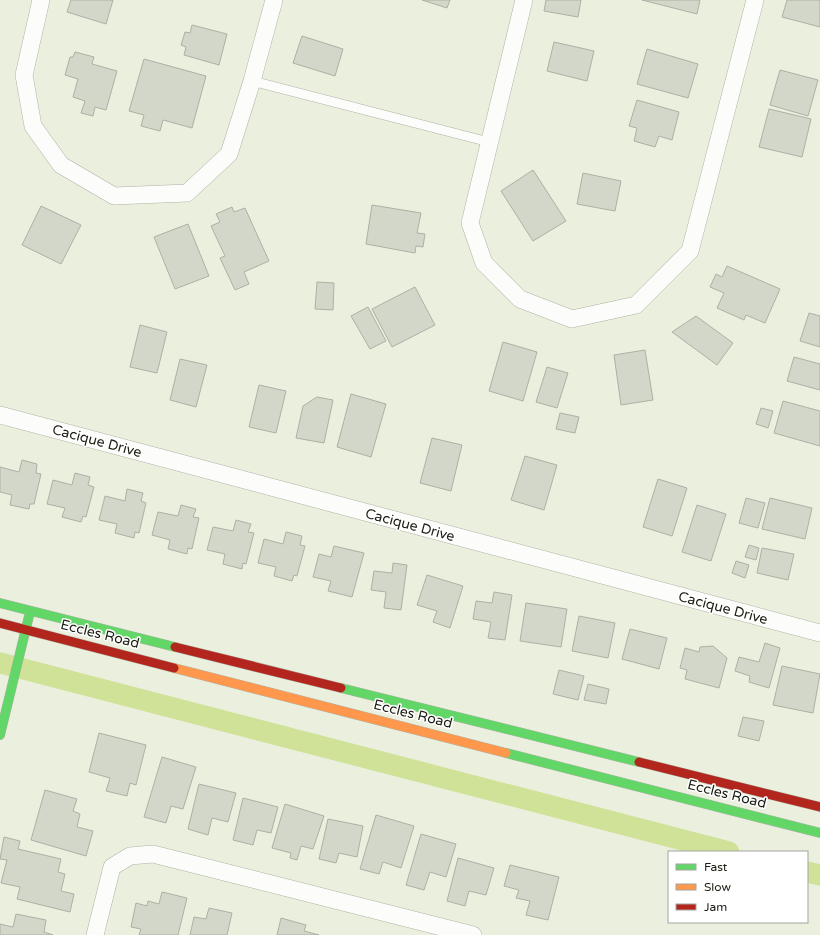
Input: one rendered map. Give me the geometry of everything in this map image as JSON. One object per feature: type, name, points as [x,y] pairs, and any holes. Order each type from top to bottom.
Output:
[{"type":"street","points":[[41,0],[24,75],[33,126],[61,165],[114,196],[187,193],[229,154],[252,81],[274,0]]},
{"type":"street","points":[[524,0],[470,223],[484,263],[520,300],[572,319],[636,305],[690,250],[755,0]]},
{"type":"street","name":"Cacique Drive","points":[[0,415],[820,633]]},
{"type":"street","name":"Eccles Road","points":[[0,604],[820,807]]},
{"type":"street","points":[[0,735],[30,611]]},
{"type":"street","name":"Eccles Road","points":[[0,623],[820,833]]},
{"type":"street","points":[[95,935],[112,867],[130,856],[153,854],[473,935]]},
{"type":"lane","points":[[252,81],[489,142]]},
{"type":"building","points":[[71,0],[113,0],[106,24],[67,12]]},
{"type":"building","points":[[422,0],[450,0],[447,8]]},
{"type":"building","points":[[546,0],[581,0],[578,17],[544,11]]},
{"type":"building","points":[[642,0],[700,0],[697,14]]},
{"type":"building","points":[[787,0],[820,0],[820,27],[782,17]]},
{"type":"building","points":[[192,25],[227,34],[219,65],[184,55],[186,47],[181,45],[185,32],[190,33]]},
{"type":"building","points":[[302,36],[343,49],[335,76],[293,63]]},
{"type":"building","points":[[554,42],[594,51],[587,81],[547,71]]},
{"type":"building","points":[[647,49],[698,64],[688,98],[637,84]]},
{"type":"building","points":[[75,52],[94,57],[92,64],[117,71],[106,110],[95,107],[93,116],[81,113],[85,101],[73,97],[78,79],[65,75],[70,57],[73,57]]},
{"type":"building","points":[[144,59],[206,76],[192,128],[163,120],[160,131],[141,126],[144,115],[129,111]]},
{"type":"building","points":[[780,70],[818,80],[808,116],[770,105]]},
{"type":"building","points":[[637,100],[679,112],[672,140],[659,136],[655,147],[634,141],[637,128],[629,126]]},
{"type":"building","points":[[769,109],[811,119],[802,157],[759,147]]},
{"type":"building","points":[[533,170],[566,221],[533,241],[501,191]]},
{"type":"building","points":[[583,173],[621,181],[615,211],[577,204]]},
{"type":"building","points":[[372,205],[421,213],[417,233],[425,234],[423,247],[416,246],[415,253],[366,244]]},
{"type":"building","points":[[41,206],[81,225],[61,264],[22,245]]},
{"type":"building","points":[[232,207],[234,212],[245,208],[269,261],[244,272],[249,284],[235,290],[220,258],[225,256],[211,226],[220,222],[216,214]]},
{"type":"building","points":[[188,224],[209,276],[175,289],[154,237]]},
{"type":"building","points":[[727,266],[780,289],[765,323],[746,315],[744,320],[717,308],[724,293],[710,287],[716,274],[722,277]]},
{"type":"building","points":[[317,282],[334,283],[333,310],[315,309]]},
{"type":"building","points":[[415,287],[435,325],[392,347],[372,309]]},
{"type":"building","points":[[368,307],[386,341],[370,349],[351,316]]},
{"type":"building","points":[[809,313],[820,316],[820,347],[800,341]]},
{"type":"building","points":[[696,316],[733,343],[717,365],[672,332]]},
{"type":"building","points":[[140,325],[167,332],[157,373],[130,367]]},
{"type":"building","points":[[503,342],[537,352],[523,401],[489,391]]},
{"type":"building","points":[[645,350],[653,400],[621,405],[614,355]]},
{"type":"building","points":[[794,357],[820,364],[820,390],[787,381]]},
{"type":"building","points":[[180,359],[207,365],[196,407],[170,400]]},
{"type":"building","points":[[547,367],[568,373],[557,408],[536,402]]},
{"type":"building","points":[[259,385],[286,391],[276,433],[249,427]]},
{"type":"building","points":[[351,394],[386,404],[371,457],[337,447]]},
{"type":"building","points":[[317,397],[333,400],[324,443],[296,438],[303,406]]},
{"type":"building","points":[[783,401],[820,411],[820,446],[774,433]]},
{"type":"building","points":[[761,408],[773,411],[768,428],[756,424]]},
{"type":"building","points":[[560,413],[579,417],[575,433],[556,429]]},
{"type":"building","points":[[432,438],[462,445],[451,491],[420,483]]},
{"type":"building","points":[[525,456],[557,465],[544,510],[511,500]]},
{"type":"building","points":[[22,460],[37,464],[36,473],[41,474],[34,504],[30,504],[29,509],[10,505],[12,495],[0,492],[0,467],[19,472]]},
{"type":"building","points":[[75,473],[90,477],[88,485],[94,487],[86,517],[83,516],[81,522],[62,517],[65,508],[47,504],[53,480],[72,485]]},
{"type":"building","points":[[658,479],[687,488],[672,536],[643,527]]},
{"type":"building","points":[[127,489],[143,493],[141,501],[146,503],[139,533],[135,532],[134,538],[115,533],[117,524],[99,520],[105,496],[125,501]]},
{"type":"building","points":[[746,498],[765,503],[758,528],[739,523]]},
{"type":"building","points":[[770,498],[812,508],[805,539],[762,529]]},
{"type":"building","points":[[181,505],[196,509],[193,517],[199,518],[192,549],[188,548],[187,554],[168,549],[170,540],[152,535],[158,512],[178,516]]},
{"type":"building","points":[[697,505],[726,514],[711,561],[682,552]]},
{"type":"building","points":[[236,520],[251,524],[248,532],[254,533],[246,564],[243,563],[242,569],[223,564],[225,554],[207,550],[213,527],[233,531]]},
{"type":"building","points":[[286,532],[302,536],[300,545],[305,546],[297,576],[294,575],[292,581],[274,576],[276,567],[258,563],[264,539],[283,544]]},
{"type":"building","points":[[749,545],[759,548],[756,560],[745,557]]},
{"type":"building","points":[[334,546],[364,553],[352,597],[328,591],[331,581],[313,577],[319,554],[331,557]]},
{"type":"building","points":[[762,548],[794,554],[788,580],[757,573]]},
{"type":"building","points":[[736,561],[749,565],[745,578],[732,573]]},
{"type":"building","points":[[393,563],[407,565],[401,610],[384,608],[386,592],[371,590],[374,571],[392,573]]},
{"type":"building","points":[[427,575],[463,586],[450,628],[433,622],[437,611],[417,605]]},
{"type":"building","points":[[494,592],[512,595],[505,640],[488,638],[491,622],[473,619],[476,601],[492,603]]},
{"type":"building","points":[[526,603],[567,609],[561,647],[520,641]]},
{"type":"building","points":[[579,616],[615,623],[608,658],[572,651]]},
{"type":"building","points":[[630,629],[667,638],[659,669],[622,659]]},
{"type":"building","points":[[765,643],[780,648],[769,688],[749,682],[750,676],[735,671],[739,657],[759,662]]},
{"type":"building","points":[[713,646],[727,658],[719,688],[685,679],[687,670],[680,668],[685,648],[699,652],[700,647]]},
{"type":"building","points":[[782,666],[820,674],[813,713],[773,705]]},
{"type":"building","points":[[559,670],[584,676],[578,700],[553,694]]},
{"type":"building","points":[[588,684],[609,689],[606,704],[584,700]]},
{"type":"building","points":[[743,717],[764,721],[759,741],[738,736]]},
{"type":"building","points":[[99,733],[146,745],[136,785],[130,783],[127,796],[106,791],[110,778],[89,772]]},
{"type":"building","points":[[162,757],[196,767],[183,809],[171,806],[166,823],[144,817]]},
{"type":"building","points":[[199,784],[236,793],[228,822],[212,818],[208,835],[188,829]]},
{"type":"building","points":[[45,790],[77,799],[73,811],[80,814],[77,827],[93,831],[86,856],[31,840]]},
{"type":"building","points":[[243,798],[278,807],[271,833],[257,830],[253,845],[233,840]]},
{"type":"building","points":[[285,804],[324,816],[313,849],[301,846],[297,860],[290,858],[291,853],[272,848]]},
{"type":"building","points":[[376,815],[414,826],[401,868],[383,862],[379,874],[360,869]]},
{"type":"building","points":[[328,819],[363,826],[357,857],[339,853],[336,863],[319,859]]},
{"type":"building","points":[[421,834],[456,844],[446,877],[430,872],[424,890],[406,885]]},
{"type":"building","points":[[4,837],[20,841],[18,849],[61,859],[58,872],[65,874],[61,891],[74,894],[70,912],[17,899],[20,887],[1,883],[7,860],[0,859]]},
{"type":"building","points":[[458,858],[494,868],[486,895],[469,891],[465,906],[447,901]]},
{"type":"building","points":[[510,865],[559,877],[548,920],[526,915],[530,901],[516,898],[519,890],[504,886]]},
{"type":"building","points":[[162,892],[187,898],[178,935],[139,935],[141,929],[131,927],[136,903],[147,906],[148,901],[159,904]]},
{"type":"building","points":[[209,908],[232,913],[227,935],[190,935],[194,917],[206,919]]},
{"type":"building","points":[[16,914],[46,920],[44,932],[53,935],[0,935],[0,924],[13,927]]},
{"type":"building","points":[[281,918],[306,925],[304,931],[319,935],[277,935]]},
{"type":"waterway","points":[[0,663],[725,851]]},
{"type":"waterway","points":[[808,872],[820,875]]},
{"type":"traffic: fast","points":[[0,603],[175,647]]},
{"type":"traffic: fast","points":[[0,735],[29,616]]},
{"type":"traffic: fast","points":[[341,688],[639,762]]},
{"type":"traffic: fast","points":[[506,753],[820,833]]},
{"type":"traffic: slow","points":[[174,668],[506,753]]},
{"type":"traffic: jam","points":[[0,623],[174,668]]},
{"type":"traffic: jam","points":[[175,647],[341,688]]},
{"type":"traffic: jam","points":[[639,762],[820,807]]}]
